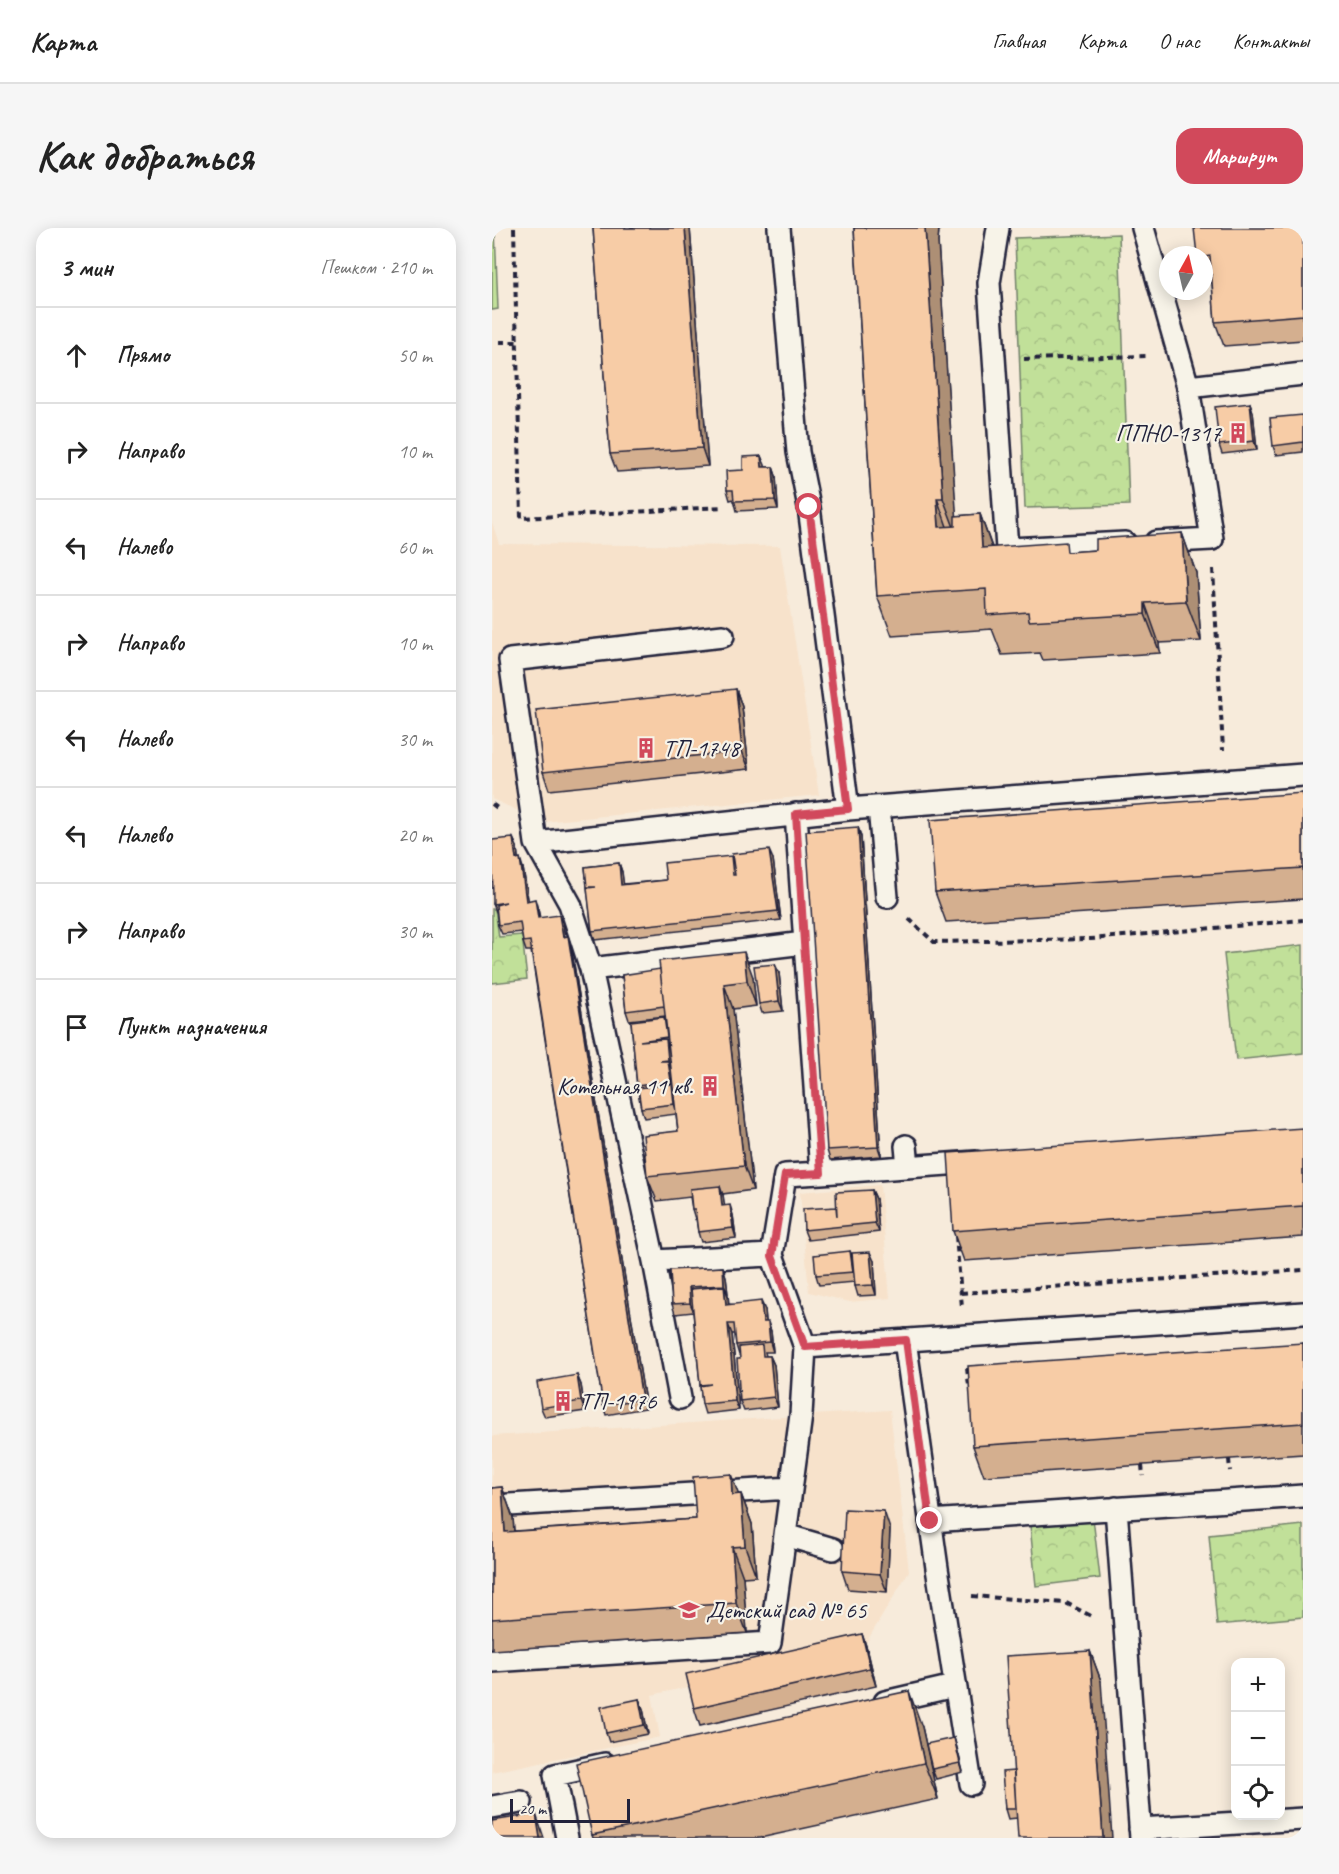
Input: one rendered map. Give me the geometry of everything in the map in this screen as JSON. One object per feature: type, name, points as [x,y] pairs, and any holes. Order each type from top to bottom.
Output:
[{"type":"lane","points":[[779,228],[798,452],[809,507],[848,809]]},
{"type":"lane","points":[[998,228],[989,283],[1007,549],[1212,539],[1188,387],[1143,228]]},
{"type":"lane","points":[[1188,387],[1303,374]]},
{"type":"lane","points":[[680,1398],[654,1261],[591,969],[570,904],[536,843],[510,660],[723,636]]},
{"type":"lane","points":[[536,843],[848,809],[1303,775]]},
{"type":"lane","points":[[879,807],[886,897]]},
{"type":"lane","points":[[796,814],[821,1173]]},
{"type":"lane","points":[[591,969],[804,943]]},
{"type":"lane","points":[[492,1661],[770,1643],[801,1414],[805,1347],[772,1256],[785,1175],[821,1173],[907,1156],[994,1161]]},
{"type":"lane","points":[[654,1261],[772,1256]]},
{"type":"lane","points":[[805,1347],[1303,1313]]},
{"type":"lane","points":[[906,1340],[930,1521],[970,1784]]},
{"type":"lane","points":[[492,1506],[791,1488]]},
{"type":"lane","points":[[930,1521],[1303,1496]]},
{"type":"lane","points":[[1116,1508],[1141,1834],[1303,1819]]},
{"type":"lane","points":[[785,1535],[833,1549]]},
{"type":"lane","points":[[863,1707],[954,1686]]},
{"type":"lane","points":[[567,1838],[555,1775],[624,1760]]},
{"type":"lane","points":[[492,1807],[521,1802]]},
{"type":"path","points":[[514,228],[521,518],[722,507]]},
{"type":"path","points":[[501,342],[517,342]]},
{"type":"path","points":[[994,359],[1179,356]]},
{"type":"path","points":[[1212,539],[1224,780]]},
{"type":"path","points":[[886,897],[934,942],[1091,939],[1303,920]]},
{"type":"path","points":[[956,1234],[969,1386],[981,1386]]},
{"type":"path","points":[[961,1293],[1303,1270]]},
{"type":"path","points":[[966,1596],[1066,1603],[1126,1635]]},
{"type":"shaded area","points":[[492,522],[499,544],[780,546],[819,795],[543,822],[492,799]]},
{"type":"shaded area","points":[[880,1185],[890,1298],[850,1302],[809,1292],[800,1192]]},
{"type":"shaded area","name":"Детский сад № 65","points":[[890,1410],[909,1571],[863,1648],[652,1695],[660,1737],[492,1772],[492,1436]]},
{"type":"green space","points":[[492,228],[495,228],[498,309],[492,310]]},
{"type":"green space","points":[[1119,234],[1129,505],[1025,508],[1015,238]]},
{"type":"green space","points":[[492,909],[495,909],[499,937],[522,935],[527,979],[492,983]]},
{"type":"green space","points":[[1303,945],[1303,1053],[1236,1060],[1224,954]]},
{"type":"green space","points":[[1093,1518],[1100,1578],[1036,1586],[1030,1525]]},
{"type":"green space","points":[[1303,1525],[1303,1617],[1217,1625],[1209,1535]]},
{"type":"building","points":[[593,228],[685,228],[702,448],[610,454]]},
{"type":"building","points":[[854,228],[925,228],[943,498],[937,498],[939,527],[955,526],[955,516],[980,514],[982,548],[1066,542],[1067,552],[1096,550],[1096,539],[1182,533],[1186,601],[1145,603],[1145,614],[1029,621],[1028,612],[987,615],[986,589],[877,596]]},
{"type":"building","points":[[1194,228],[1303,228],[1303,315],[1215,322],[1213,246],[1196,246]]},
{"type":"building","name":"ППНО-1317","points":[[1250,403],[1254,441],[1219,445],[1215,407]]},
{"type":"building","points":[[1303,415],[1303,442],[1273,446],[1270,418]]},
{"type":"building","points":[[761,456],[762,467],[773,467],[775,500],[734,501],[733,490],[727,490],[726,471],[743,470],[743,457]]},
{"type":"building","name":"ТП-1748","points":[[736,689],[742,751],[543,772],[536,710]]},
{"type":"building","points":[[1303,793],[1303,868],[935,892],[930,820]]},
{"type":"building","points":[[858,827],[878,1147],[827,1150],[806,831]]},
{"type":"building","points":[[513,838],[516,859],[520,858],[526,901],[535,899],[538,918],[559,915],[563,937],[568,936],[642,1399],[603,1405],[530,941],[523,942],[520,922],[498,925],[496,905],[506,902],[493,904],[492,840]]},
{"type":"building","points":[[769,850],[778,911],[592,931],[587,888],[596,887],[587,887],[585,867],[619,863],[621,885],[666,880],[664,863],[731,856],[733,875],[735,875],[732,854]]},
{"type":"building","name":"Котельная 11 кв.","points":[[744,952],[747,981],[724,984],[744,1166],[647,1176],[643,1135],[678,1131],[659,961]]},
{"type":"building","points":[[775,964],[779,1001],[759,1004],[754,966]]},
{"type":"building","points":[[660,969],[664,1006],[626,1011],[622,975]]},
{"type":"building","points":[[664,1017],[667,1037],[640,1041],[666,1039],[668,1060],[660,1061],[668,1061],[671,1081],[637,1086],[631,1021]]},
{"type":"building","points":[[672,1084],[674,1104],[641,1108],[638,1088]]},
{"type":"building","points":[[1303,1128],[1303,1206],[953,1231],[948,1153]]},
{"type":"building","points":[[720,1186],[722,1206],[730,1205],[733,1228],[698,1232],[690,1189]]},
{"type":"building","points":[[872,1190],[875,1223],[804,1230],[803,1209],[836,1207],[837,1217],[836,1192]]},
{"type":"building","points":[[850,1251],[853,1272],[816,1275],[814,1255]]},
{"type":"building","points":[[870,1252],[873,1285],[855,1286],[852,1253]]},
{"type":"building","points":[[723,1267],[724,1285],[689,1287],[690,1303],[672,1304],[670,1270]]},
{"type":"building","points":[[724,1286],[726,1305],[761,1301],[763,1322],[768,1322],[770,1342],[736,1345],[734,1324],[728,1324],[735,1401],[702,1404],[700,1386],[711,1384],[700,1385],[691,1289]]},
{"type":"building","points":[[1303,1343],[1303,1423],[973,1446],[968,1366]]},
{"type":"building","points":[[762,1345],[763,1356],[770,1356],[774,1397],[740,1401],[737,1359],[740,1359],[739,1347]]},
{"type":"building","points":[[577,1375],[581,1401],[541,1408],[537,1382]]},
{"type":"building","points":[[731,1474],[732,1495],[741,1494],[745,1546],[732,1547],[736,1603],[492,1619],[492,1488],[502,1487],[505,1532],[696,1519],[693,1477]]},
{"type":"building","points":[[845,1509],[884,1511],[880,1574],[842,1571]]},
{"type":"building","points":[[862,1634],[870,1668],[694,1708],[686,1674]]},
{"type":"building","points":[[1090,1651],[1103,1838],[1018,1838],[1006,1656]]},
{"type":"building","points":[[909,1691],[924,1763],[592,1835],[576,1763]]},
{"type":"building","points":[[639,1699],[644,1725],[606,1733],[601,1707]]},
{"type":"building","points":[[954,1738],[960,1763],[932,1769],[926,1744]]},
{"type":"building","points":[[1014,1771],[1016,1809],[1005,1809],[1002,1772]]},
{"type":"building","points":[[536,1814],[540,1838],[492,1838],[492,1821]]},
{"type":"place","name":"ППНО-1317","points":[[1238,433]]},
{"type":"place","name":"ТП-1748","points":[[646,748]]},
{"type":"place","name":"Котельная 11 кв.","points":[[710,1086]]},
{"type":"place","name":"ТП-1976","points":[[563,1401]]},
{"type":"place","name":"Детский сад № 65","points":[[689,1610]]},
{"type":"route","points":[[809,507],[848,809],[796,814],[821,1173],[785,1175],[772,1256],[805,1347],[906,1340],[930,1521]]}]
